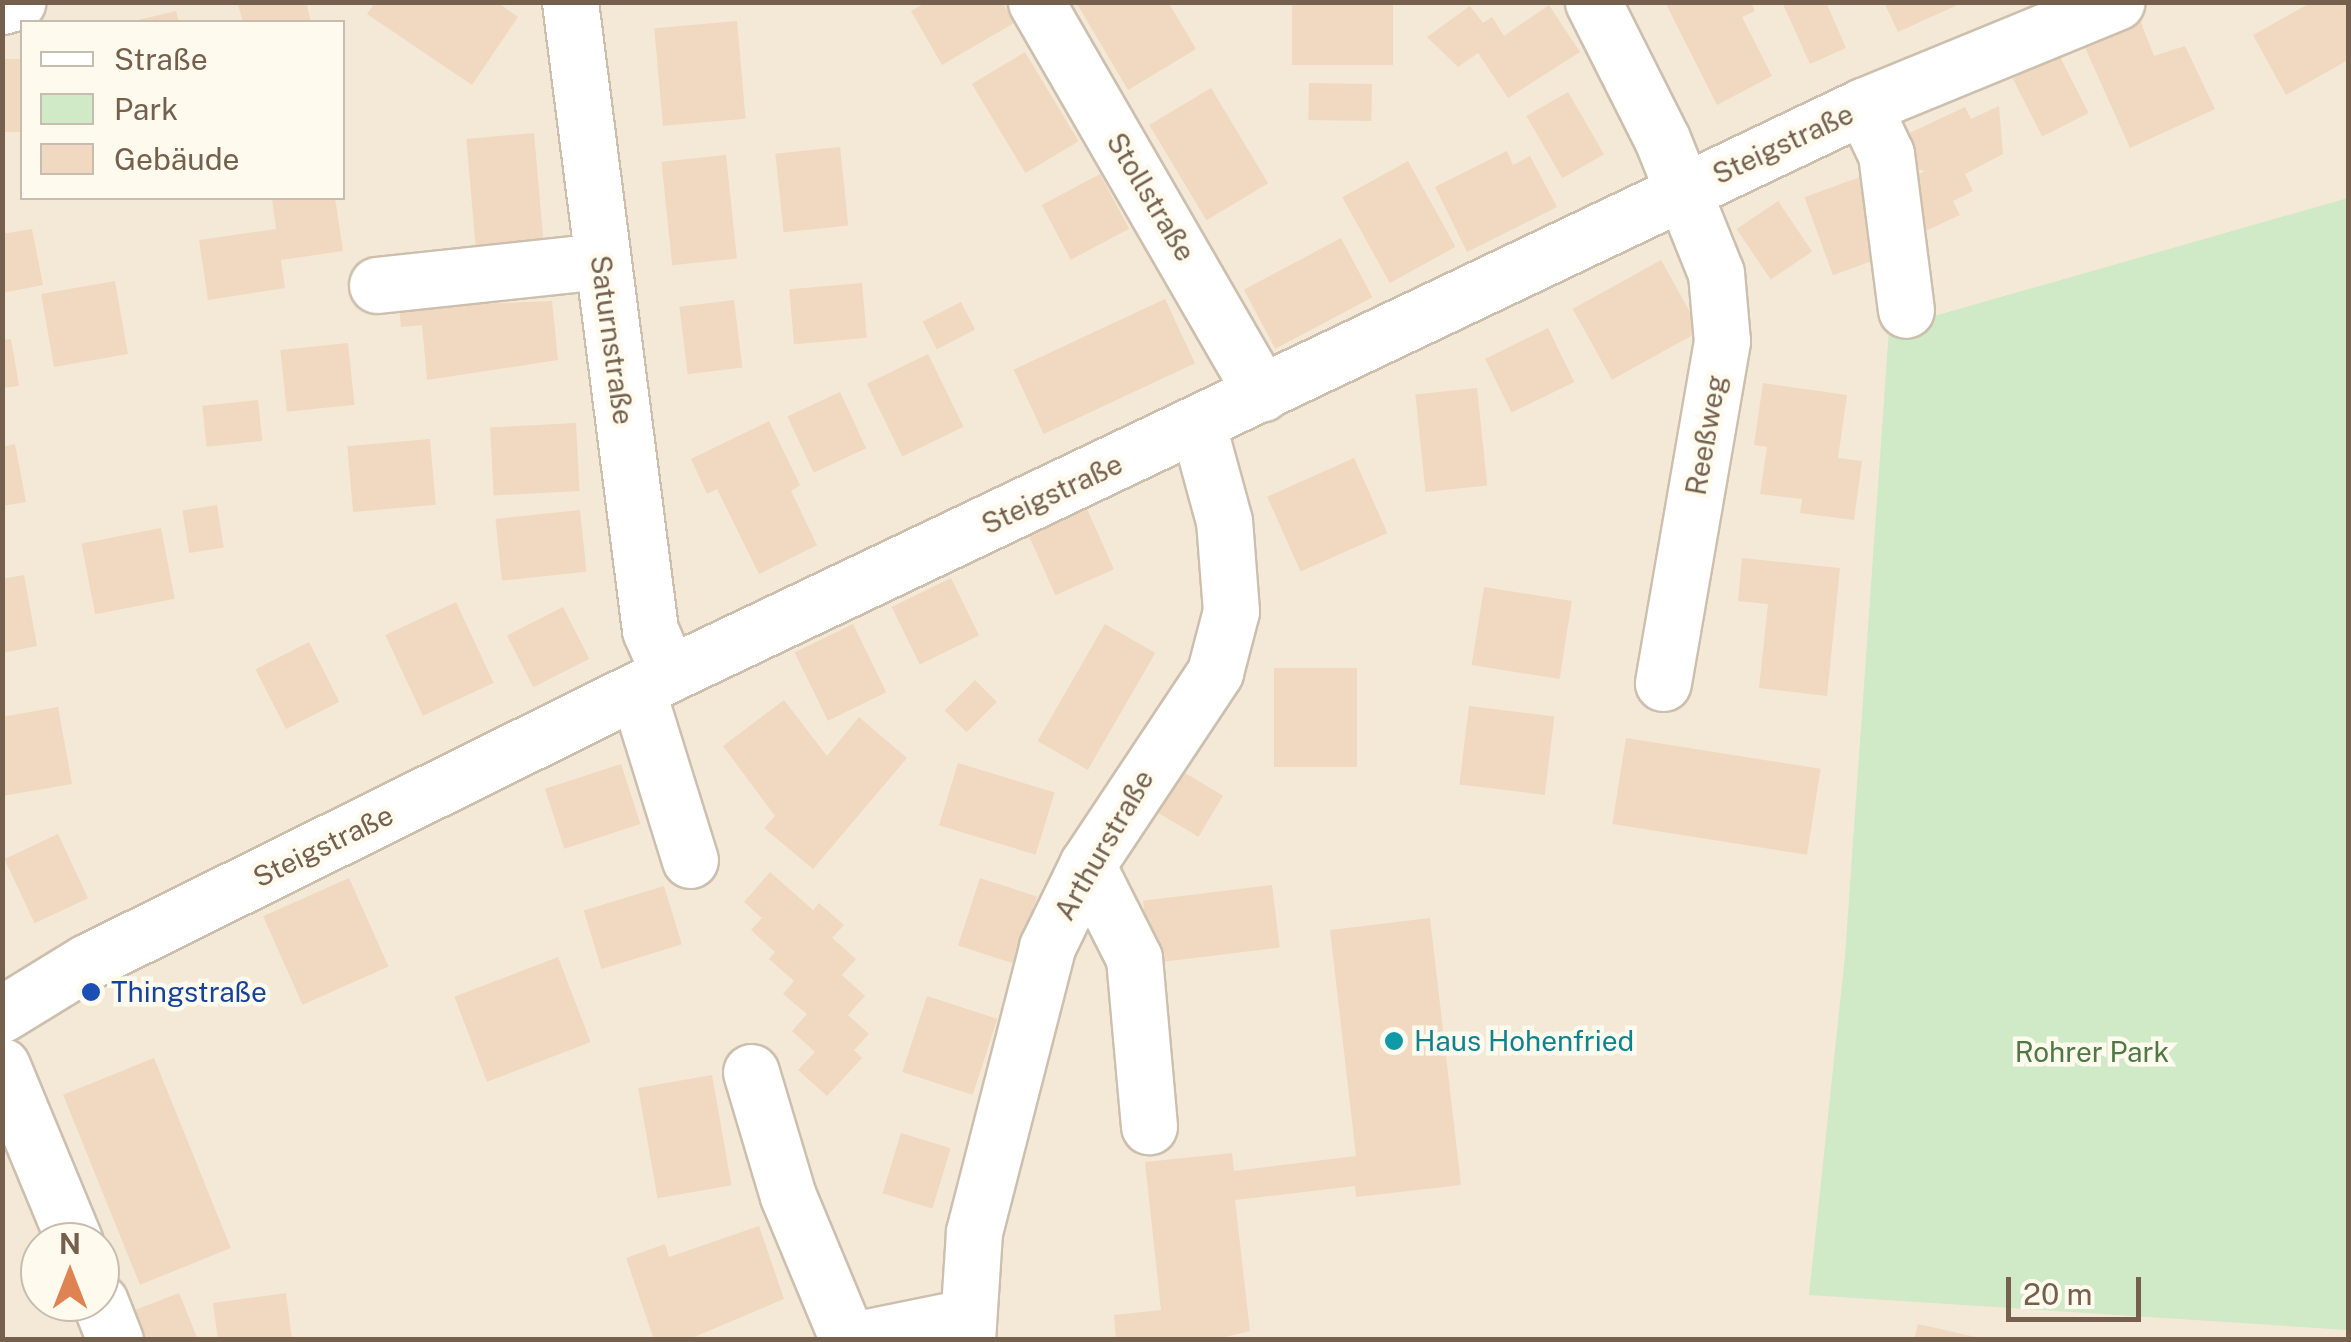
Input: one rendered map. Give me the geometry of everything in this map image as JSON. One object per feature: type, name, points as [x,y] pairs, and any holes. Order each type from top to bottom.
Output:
[{"type":"street","points":[[2,6],[17,2]]},
{"type":"street","name":"Saturnstraße","points":[[570,2],[654,682],[690,860]]},
{"type":"street","name":"Stollstraße","points":[[1036,2],[1262,394]]},
{"type":"street","name":"Reeßweg","points":[[1593,2],[1683,191],[1716,272],[1722,341],[1664,683]]},
{"type":"street","name":"Steigstraße","points":[[2,1014],[86,962],[654,682],[1863,106],[2116,2]]},
{"type":"street","points":[[1863,106],[1892,184],[1906,310]]},
{"type":"street","points":[[376,285],[601,261]]},
{"type":"street","name":"Arthurstraße","points":[[967,1328],[974,1232],[1047,947],[1087,865],[1216,672],[1231,611],[1224,521],[1198,426]]},
{"type":"street","points":[[1087,865],[1134,958],[1150,1126]]},
{"type":"street","points":[[2,1066],[67,1222]]},
{"type":"street","points":[[751,1072],[788,1196],[850,1340],[967,1328]]},
{"type":"shaded area","points":[[3,3],[2348,3],[2348,1339],[3,1339]]},
{"type":"green space","name":"Rohrer Park","points":[[2348,198],[2348,1330],[1809,1295],[1845,956],[1889,329]]},
{"type":"building","points":[[306,2],[310,20],[242,20],[238,4]]},
{"type":"building","points":[[375,2],[497,2],[518,17],[472,85],[367,14]]},
{"type":"building","points":[[927,2],[1002,2],[1014,23],[942,65],[911,11]]},
{"type":"building","points":[[1076,2],[1168,2],[1196,49],[1128,90]]},
{"type":"building","points":[[1292,2],[1393,2],[1393,65],[1292,65]]},
{"type":"building","points":[[1665,2],[1751,2],[1755,11],[1742,17],[1772,76],[1717,105]]},
{"type":"building","points":[[1782,2],[1826,2],[1846,48],[1810,64]]},
{"type":"building","points":[[1884,2],[1964,2],[1898,32]]},
{"type":"building","points":[[2312,2],[2348,2],[2348,60],[2286,95],[2253,35]]},
{"type":"building","points":[[1549,5],[1580,52],[1508,98],[1478,53],[1458,67],[1427,37],[1470,6],[1483,23],[1492,17],[1504,36]]},
{"type":"building","points":[[176,11],[178,20],[138,20]]},
{"type":"building","points":[[2140,20],[2154,56],[2185,46],[2215,109],[2130,148],[2083,43]]},
{"type":"building","points":[[737,21],[746,119],[663,126],[654,28]]},
{"type":"building","points":[[1025,52],[1079,141],[1025,173],[972,84]]},
{"type":"building","points":[[2059,55],[2089,113],[2042,137],[2013,79]]},
{"type":"building","points":[[2,59],[20,59],[20,132],[2,132]]},
{"type":"building","points":[[1309,83],[1372,84],[1371,121],[1308,120]]},
{"type":"building","points":[[1211,88],[1268,183],[1206,220],[1149,125]]},
{"type":"building","points":[[1568,92],[1604,154],[1562,178],[1526,116]]},
{"type":"building","points":[[1999,106],[2003,154],[1965,174],[1973,191],[1953,201],[1960,215],[1921,233],[1906,180],[1925,171],[1913,168],[1899,138],[1965,107],[1971,119]]},
{"type":"building","points":[[534,133],[543,241],[476,247],[466,139]]},
{"type":"building","points":[[840,147],[848,226],[784,232],[775,154]]},
{"type":"building","points":[[1507,151],[1513,165],[1530,156],[1557,207],[1467,252],[1435,187]]},
{"type":"building","points":[[726,155],[737,258],[672,265],[661,162]]},
{"type":"building","points":[[1408,161],[1456,247],[1390,283],[1342,197]]},
{"type":"building","points":[[1100,174],[1129,229],[1071,260],[1042,205]]},
{"type":"building","points":[[1860,177],[1888,255],[1833,275],[1805,197]]},
{"type":"building","points":[[272,200],[335,200],[343,251],[281,260],[285,288],[208,300],[199,240],[276,229]]},
{"type":"building","points":[[1778,201],[1812,252],[1771,280],[1737,229]]},
{"type":"building","points":[[32,229],[43,285],[2,293],[2,234]]},
{"type":"building","points":[[1341,238],[1372,297],[1275,349],[1244,290]]},
{"type":"building","points":[[1661,260],[1700,331],[1612,380],[1573,309]]},
{"type":"building","points":[[115,281],[128,354],[54,367],[41,294]]},
{"type":"building","points":[[862,283],[867,338],[794,344],[789,289]]},
{"type":"building","points":[[398,294],[457,298],[458,305],[552,301],[558,360],[427,380],[422,325],[401,327]]},
{"type":"building","points":[[1165,299],[1195,363],[1044,434],[1014,370]]},
{"type":"building","points":[[734,300],[742,367],[688,374],[679,307]]},
{"type":"building","points":[[961,302],[975,330],[937,349],[923,322]]},
{"type":"building","points":[[1548,328],[1574,382],[1511,413],[1485,359]]},
{"type":"building","points":[[11,339],[19,386],[2,388],[2,340]]},
{"type":"building","points":[[348,343],[354,405],[287,412],[280,350]]},
{"type":"building","points":[[928,354],[964,427],[902,457],[867,384]]},
{"type":"building","points":[[1763,383],[1847,395],[1838,458],[1862,461],[1854,520],[1800,513],[1802,499],[1760,494],[1767,447],[1754,445]]},
{"type":"building","points":[[1477,388],[1487,485],[1426,492],[1415,394]]},
{"type":"building","points":[[840,392],[866,448],[814,473],[787,417]]},
{"type":"building","points":[[258,400],[262,441],[207,447],[202,406]]},
{"type":"building","points":[[769,421],[800,485],[791,491],[817,545],[759,574],[717,489],[707,494],[691,459]]},
{"type":"building","points":[[576,423],[580,491],[494,495],[490,428]]},
{"type":"building","points":[[430,439],[436,505],[353,512],[347,446]]},
{"type":"building","points":[[15,444],[26,502],[2,506],[2,447]]},
{"type":"building","points":[[1354,458],[1387,533],[1301,572],[1267,497]]},
{"type":"building","points":[[217,505],[224,547],[189,553],[182,510]]},
{"type":"building","points":[[1087,509],[1114,569],[1055,595],[1029,535]]},
{"type":"building","points":[[580,510],[586,572],[502,581],[495,519]]},
{"type":"building","points":[[161,528],[175,599],[95,614],[81,543]]},
{"type":"building","points":[[1742,558],[1840,568],[1827,696],[1759,688],[1768,604],[1738,601]]},
{"type":"building","points":[[24,575],[37,646],[2,653],[2,579]]},
{"type":"building","points":[[951,578],[979,636],[920,664],[892,607]]},
{"type":"building","points":[[1484,587],[1572,601],[1560,679],[1472,665]]},
{"type":"building","points":[[456,602],[494,683],[423,716],[385,635]]},
{"type":"building","points":[[563,607],[589,659],[533,687],[507,636]]},
{"type":"building","points":[[853,624],[886,692],[828,721],[795,652]]},
{"type":"building","points":[[1105,624],[1155,653],[1088,770],[1038,741]]},
{"type":"building","points":[[309,642],[339,702],[286,729],[256,669]]},
{"type":"building","points":[[1274,668],[1357,668],[1357,767],[1274,767]]},
{"type":"building","points":[[975,680],[997,702],[967,732],[945,710]]},
{"type":"building","points":[[784,700],[827,756],[859,717],[907,758],[813,869],[764,828],[775,816],[723,746]]},
{"type":"building","points":[[1469,706],[1554,716],[1545,795],[1459,784]]},
{"type":"building","points":[[58,707],[72,784],[2,796],[2,717]]},
{"type":"building","points":[[1626,738],[1821,769],[1807,855],[1612,824]]},
{"type":"building","points":[[958,763],[1055,793],[1036,855],[939,825]]},
{"type":"building","points":[[621,764],[640,824],[564,849],[545,789]]},
{"type":"building","points":[[1182,771],[1223,796],[1198,837],[1157,812]]},
{"type":"building","points":[[58,834],[88,898],[35,923],[5,859]]},
{"type":"building","points":[[770,872],[813,910],[819,903],[844,925],[832,938],[856,959],[842,975],[865,996],[848,1015],[869,1034],[854,1050],[862,1058],[827,1096],[798,1070],[815,1052],[792,1031],[807,1014],[783,994],[794,981],[769,959],[775,952],[751,930],[762,918],[744,902]]},
{"type":"building","points":[[349,878],[388,967],[303,1005],[263,916]]},
{"type":"building","points":[[980,878],[1037,897],[1015,964],[958,946]]},
{"type":"building","points":[[1272,885],[1280,948],[1151,963],[1143,901]]},
{"type":"building","points":[[664,886],[682,944],[602,969],[584,911]]},
{"type":"building","name":"Haus Hohenfried","points":[[1430,918],[1461,1185],[1356,1197],[1355,1186],[1235,1200],[1250,1331],[1213,1340],[1116,1340],[1114,1315],[1161,1310],[1145,1162],[1232,1153],[1234,1171],[1356,1156],[1330,930]]},
{"type":"building","points":[[558,957],[591,1042],[487,1082],[454,997]]},
{"type":"building","points":[[927,996],[997,1019],[973,1095],[902,1072]]},
{"type":"building","points":[[154,1058],[231,1248],[140,1285],[120,1235],[120,1222],[115,1222],[63,1095]]},
{"type":"building","points":[[712,1075],[731,1185],[658,1198],[638,1088]]},
{"type":"building","points":[[901,1133],[951,1148],[932,1208],[883,1193]]},
{"type":"building","points":[[759,1226],[784,1299],[687,1340],[654,1340],[626,1258],[665,1244],[669,1257]]},
{"type":"building","points":[[179,1293],[198,1340],[147,1340],[135,1310]]},
{"type":"building","points":[[286,1293],[292,1340],[218,1340],[213,1303]]},
{"type":"building","points":[[1918,1324],[1980,1338],[1980,1340],[1914,1340]]},
{"type":"place","name":"Thingstraße","points":[[91,992]]},
{"type":"place","name":"Haus Hohenfried","points":[[1394,1041]]}]
